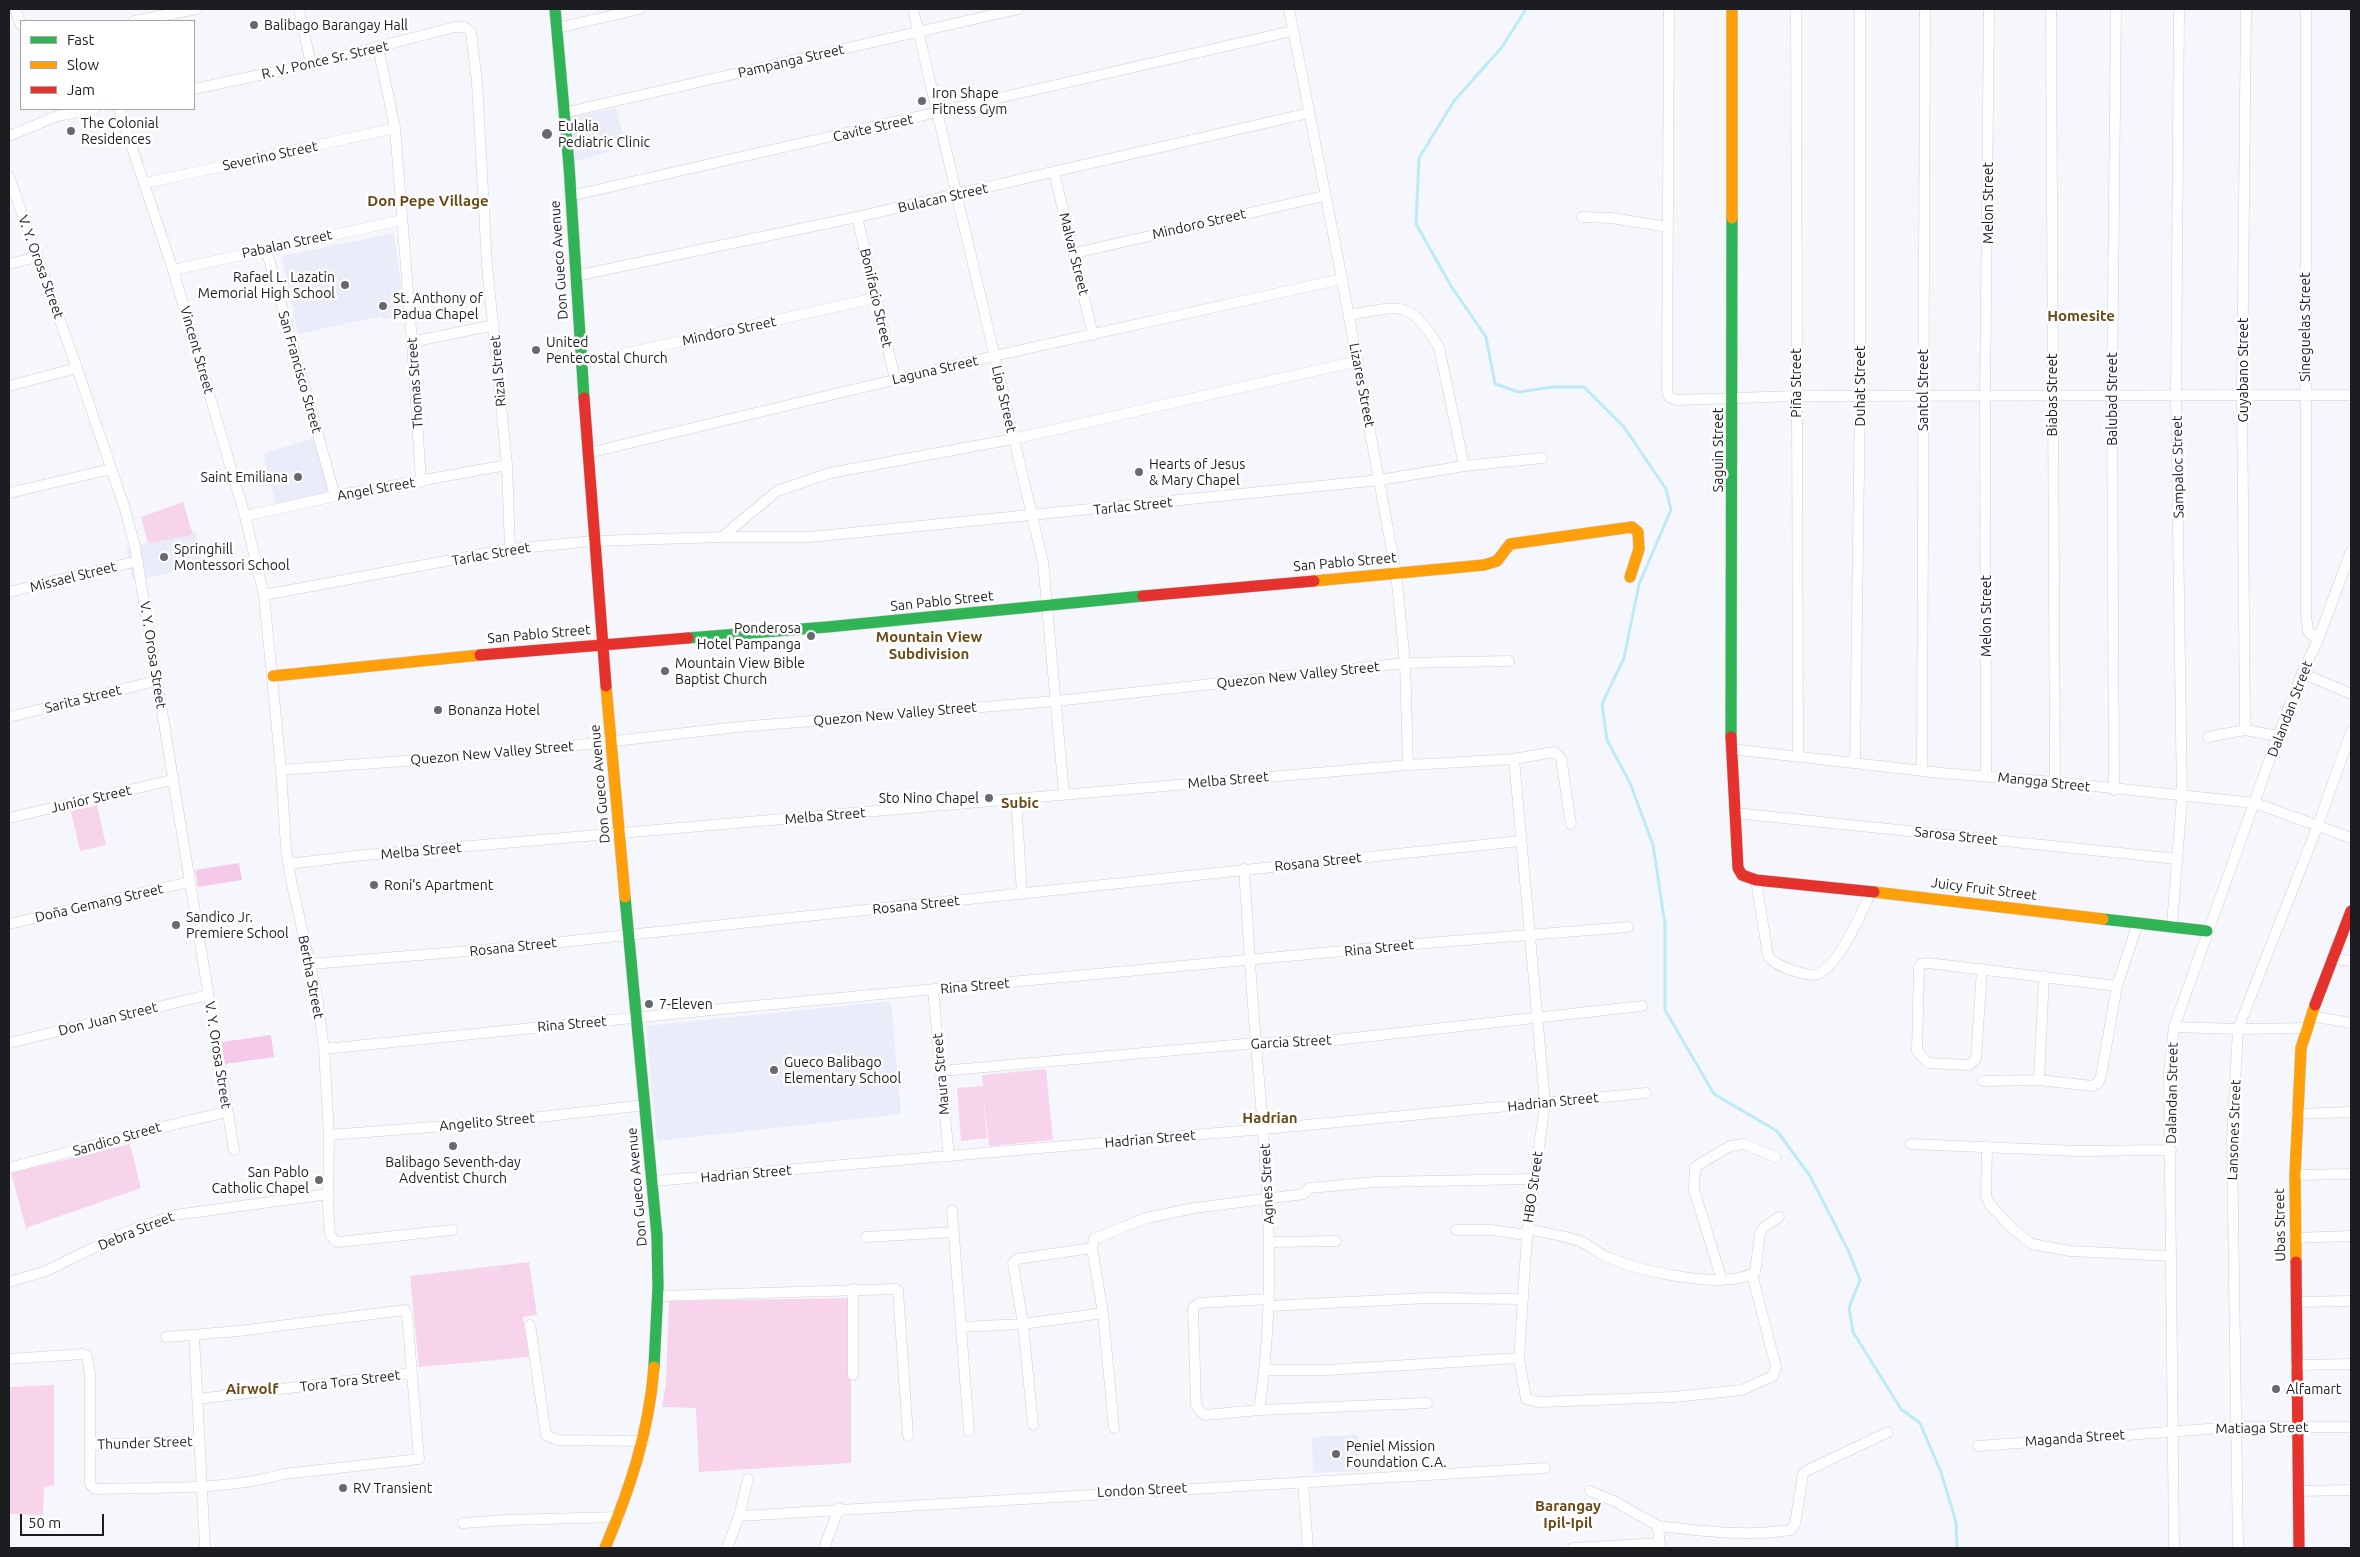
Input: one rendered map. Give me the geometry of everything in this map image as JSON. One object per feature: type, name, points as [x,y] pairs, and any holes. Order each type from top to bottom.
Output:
[{"type":"street","points":[[15,9],[20,22]]},
{"type":"street","points":[[139,20],[197,9]]},
{"type":"street","points":[[299,9],[310,64]]},
{"type":"street","name":"Don Gueco Avenue","points":[[555,9],[602,643],[630,934],[636,1018],[654,1181],[660,1296],[654,1379],[644,1441],[628,1494],[605,1548]]},
{"type":"street","points":[[557,28],[640,9]]},
{"type":"street","name":"Lipa Street","points":[[914,9],[1013,439],[1034,516],[1048,605],[1064,794]]},
{"type":"street","name":"Pampanga Street","points":[[563,113],[1018,9]]},
{"type":"street","name":"Lizares Street","points":[[1289,9],[1324,196],[1358,362],[1396,572],[1404,663],[1408,765]]},
{"type":"street","points":[[1669,9],[1667,390],[1669,397],[1677,400],[1796,396],[2351,395]]},
{"type":"street","name":"Saguin Street","points":[[1732,9],[1733,398],[1731,749],[1738,868],[1742,875],[1756,880]]},
{"type":"street","name":"Piña Street","points":[[1796,9],[1798,757]]},
{"type":"street","name":"Duhat Street","points":[[1855,763],[1860,397],[1860,9]]},
{"type":"street","name":"Santol Street","points":[[1922,770],[1925,9]]},
{"type":"street","name":"Melon Street","points":[[1986,776],[1985,397],[1989,9]]},
{"type":"street","name":"Biabas Street","points":[[2051,9],[2055,782]]},
{"type":"street","name":"Balubad Street","points":[[2114,790],[2112,395],[2116,9]]},
{"type":"street","name":"Sampaloc Street","points":[[2172,924],[2182,797],[2176,395],[2179,9]]},
{"type":"street","name":"Guyabano Street","points":[[2245,730],[2242,394],[2246,9]]},
{"type":"street","name":"Sineguelas Street","points":[[2306,9],[2306,623],[2310,636],[2318,640]]},
{"type":"street","name":"R. V. Ponce Sr. Street","points":[[195,89],[310,64],[455,27]]},
{"type":"street","name":"Rizal Street","points":[[455,27],[468,29],[473,36],[487,265],[507,466],[510,549]]},
{"type":"street","name":"Cavite Street","points":[[570,196],[1292,31]]},
{"type":"street","name":"Thomas Street","points":[[378,47],[395,128],[421,482]]},
{"type":"street","points":[[9,136],[55,113],[85,110]]},
{"type":"street","name":"Vincent Street","points":[[119,110],[146,183],[173,270],[245,516],[264,595]]},
{"type":"street","name":"Bulacan Street","points":[[575,276],[858,217],[1309,113]]},
{"type":"street","name":"Severino Street","points":[[146,183],[395,128]]},
{"type":"street","name":"Malvar Street","points":[[1054,172],[1075,252],[1093,335]]},
{"type":"street","name":"V. Y. Orosa Street","points":[[9,177],[77,368],[130,526],[138,561],[172,780],[234,1150]]},
{"type":"street","name":"Mindoro Street","points":[[1075,252],[1324,196]]},
{"type":"street","name":"Bonifacio Street","points":[[858,217],[895,379]]},
{"type":"street","points":[[1582,217],[1611,218],[1668,227]]},
{"type":"street","name":"Pabalan Street","points":[[173,270],[402,220]]},
{"type":"street","name":"San Francisco Street","points":[[266,249],[335,496]]},
{"type":"street","points":[[9,264],[38,257]]},
{"type":"street","name":"Laguna Street","points":[[588,453],[994,356],[1342,279]]},
{"type":"street","name":"Mindoro Street","points":[[582,363],[876,298]]},
{"type":"street","points":[[1349,315],[1396,307],[1417,317],[1429,332],[1438,347],[1464,466]]},
{"type":"street","points":[[412,342],[494,325]]},
{"type":"street","points":[[722,537],[786,486],[830,472],[1013,439],[1358,362]]},
{"type":"street","points":[[9,386],[77,368]]},
{"type":"street","name":"Tarlac Street","points":[[264,595],[510,549],[594,541],[722,537],[810,538],[1380,480],[1464,466],[1542,458]]},
{"type":"street","name":"Angel Street","points":[[245,516],[335,496],[507,466]]},
{"type":"street","points":[[9,493],[111,469]]},
{"type":"street","name":"San Pablo Street","points":[[273,676],[602,643],[827,627],[1484,565],[1497,560],[1510,544],[1632,527],[1638,532],[1641,540],[1640,553],[1630,577]]},
{"type":"street","name":"Dalandan Street","points":[[2174,1548],[2169,1073],[2174,1027],[2278,736],[2302,673],[2318,640],[2351,551]]},
{"type":"street","name":"Missael Street","points":[[9,592],[138,561]]},
{"type":"street","name":"Bertha Street","points":[[264,595],[273,676],[284,833],[288,864],[311,964],[324,1049],[329,1135],[330,1234],[335,1241],[339,1242],[452,1230]]},
{"type":"street","name":"Quezon New Valley Street","points":[[281,770],[499,754],[738,728],[1056,701],[1404,663],[1509,662]]},
{"type":"street","points":[[2302,673],[2351,694]]},
{"type":"street","name":"Sarita Street","points":[[9,716],[156,681]]},
{"type":"street","points":[[2208,737],[2245,730],[2278,736]]},
{"type":"street","name":"Lansones Street","points":[[2238,1548],[2232,1141],[2238,1030],[2318,825],[2351,732]]},
{"type":"street","name":"Mangga Street","points":[[1731,749],[1922,770],[2055,782],[2114,790],[2255,803],[2351,838]]},
{"type":"street","name":"Melba Street","points":[[288,864],[354,856],[1064,794],[1408,765],[1514,759],[1552,752],[1559,754],[1571,824]]},
{"type":"street","name":"HBO Street","points":[[1514,759],[1545,1103],[1527,1232],[1519,1358],[1526,1399],[1530,1402],[1673,1397],[1742,1390],[1773,1376],[1776,1367],[1752,1274]]},
{"type":"street","name":"Junior Street","points":[[9,818],[172,780]]},
{"type":"street","points":[[1016,799],[1022,894]]},
{"type":"street","name":"Sarosa Street","points":[[1735,813],[2178,860]]},
{"type":"street","name":"Rosana Street","points":[[311,964],[410,958],[1520,841]]},
{"type":"street","name":"Agnes Street","points":[[1244,869],[1249,960],[1264,1129],[1270,1242],[1265,1370],[1259,1410]]},
{"type":"street","points":[[1756,880],[1768,956],[1772,962],[1792,970],[1813,975],[1822,972],[1829,966],[1856,926],[1871,892]]},
{"type":"street","name":"Juicy Fruit Street","points":[[1756,880],[2138,923],[2172,924],[2208,931]]},
{"type":"street","name":"Doña Gemang Street","points":[[9,924],[189,882]]},
{"type":"street","name":"Ubas Street","points":[[2299,1548],[2295,1175],[2296,1114],[2301,1048],[2311,1016],[2351,911]]},
{"type":"street","points":[[1983,1081],[2038,1080],[2092,1086],[2098,1083],[2101,1076],[2117,986],[2138,923]]},
{"type":"street","name":"Rina Street","points":[[324,1049],[1249,960],[1628,927]]},
{"type":"street","points":[[2333,959],[2351,961]]},
{"type":"street","points":[[1982,969],[1976,1059],[1969,1065],[1928,1063],[1917,1051],[1918,967],[1921,964],[1928,963],[1982,969],[2117,986]]},
{"type":"street","points":[[2038,1080],[2044,976]]},
{"type":"street","name":"Maura Street","points":[[933,990],[949,1157]]},
{"type":"street","name":"Don Juan Street","points":[[9,1043],[208,995]]},
{"type":"street","name":"Garcia Street","points":[[940,1071],[1256,1043],[1335,1040],[1537,1016],[1642,1006]]},
{"type":"street","points":[[2311,1016],[2351,1023]]},
{"type":"street","points":[[2174,1027],[2238,1030],[2307,1028]]},
{"type":"street","name":"Hadrian Street","points":[[654,1181],[949,1157],[1646,1093]]},
{"type":"street","name":"Angelito Street","points":[[329,1135],[497,1122],[645,1105]]},
{"type":"street","name":"Sandico Street","points":[[9,1168],[169,1124],[227,1112]]},
{"type":"street","points":[[2296,1114],[2351,1112]]},
{"type":"street","points":[[1722,1280],[1694,1190],[1695,1167],[1730,1146],[1744,1144],[1776,1157]]},
{"type":"street","points":[[1911,1144],[2078,1151],[2171,1150]]},
{"type":"street","points":[[1987,1146],[1986,1196],[1990,1205],[2014,1230],[2032,1244],[2070,1250],[2170,1256]]},
{"type":"street","points":[[2295,1175],[2351,1174]]},
{"type":"street","points":[[1114,1428],[1103,1313],[1092,1248],[1094,1240],[1146,1218],[1194,1208],[1304,1194],[1309,1188],[1376,1182],[1533,1179]]},
{"type":"street","name":"Debra Street","points":[[9,1282],[46,1271],[126,1232],[175,1215],[329,1194]]},
{"type":"street","points":[[952,1210],[970,1431]]},
{"type":"street","points":[[1456,1230],[1527,1232],[1581,1241],[1608,1258],[1646,1270],[1670,1275],[1722,1280],[1752,1274],[1756,1270],[1760,1234],[1763,1228],[1779,1217]]},
{"type":"street","points":[[866,1237],[954,1232]]},
{"type":"street","points":[[2295,1238],[2351,1236]]},
{"type":"street","points":[[1270,1242],[1336,1241]]},
{"type":"street","points":[[1033,1425],[1023,1324],[1014,1260],[1092,1248]]},
{"type":"street","points":[[660,1296],[892,1288],[898,1291],[908,1436]]},
{"type":"street","points":[[853,1289],[853,1374]]},
{"type":"street","points":[[1427,1403],[1259,1410],[1205,1415],[1196,1405],[1193,1308],[1198,1303],[1428,1298],[1523,1299]]},
{"type":"street","points":[[2296,1302],[2351,1300]]},
{"type":"street","points":[[9,1358],[84,1354],[87,1356],[90,1374],[90,1484],[96,1489],[202,1486],[265,1480],[284,1474],[416,1461],[420,1454],[407,1313],[401,1309],[166,1337]]},
{"type":"street","points":[[961,1327],[1023,1324],[1103,1313]]},
{"type":"street","points":[[530,1324],[546,1435],[557,1440],[644,1441]]},
{"type":"street","points":[[194,1335],[205,1548]]},
{"type":"street","points":[[1265,1370],[1327,1370],[1519,1358]]},
{"type":"street","points":[[2296,1365],[2351,1364]]},
{"type":"street","name":"Tora Tora Street","points":[[198,1399],[412,1373]]},
{"type":"street","name":"Matiaga Street","points":[[2172,1431],[2235,1427],[2351,1427]]},
{"type":"street","name":"Maganda Street","points":[[1978,1446],[2172,1431]]},
{"type":"street","points":[[1590,1491],[1616,1502],[1658,1526],[1715,1534],[1767,1534],[1790,1530],[1795,1524],[1803,1474],[1888,1432]]},
{"type":"street","name":"Thunder Street","points":[[90,1445],[200,1441]]},
{"type":"street","name":"London Street","points":[[739,1516],[839,1508],[1545,1468]]},
{"type":"street","points":[[727,1548],[739,1516],[748,1479]]},
{"type":"street","points":[[1304,1482],[1308,1548]]},
{"type":"street","points":[[2298,1491],[2351,1490]]},
{"type":"street","points":[[824,1548],[839,1508]]},
{"type":"street","points":[[463,1524],[507,1520],[618,1517]]},
{"type":"street","points":[[1573,1548],[1660,1546],[1658,1526]]},
{"type":"shaded area","points":[[616,108],[626,147],[572,162],[570,117]]},
{"type":"shaded area","name":"Rafael L. Lazatin Memorial High School","points":[[394,233],[405,314],[383,320],[382,316],[298,334],[282,256]]},
{"type":"shaded area","name":"Saint Emiliana","points":[[316,437],[333,500],[278,513],[263,454]]},
{"type":"shaded area","points":[[183,502],[193,535],[148,543],[141,517]]},
{"type":"shaded area","name":"Springhill Montessori School","points":[[196,532],[203,567],[132,580],[126,547]]},
{"type":"shaded area","points":[[97,805],[106,845],[80,851],[71,811]]},
{"type":"shaded area","points":[[239,863],[242,880],[198,887],[195,870]]},
{"type":"shaded area","name":"Gueco Balibago Elementary School","points":[[891,1001],[901,1114],[657,1141],[646,1026]]},
{"type":"shaded area","points":[[271,1035],[274,1057],[225,1064],[222,1042]]},
{"type":"shaded area","points":[[1046,1069],[1053,1140],[989,1146],[983,1091],[987,1138],[961,1141],[957,1088],[983,1086],[982,1075]]},
{"type":"shaded area","points":[[130,1144],[141,1188],[26,1228],[11,1173]]},
{"type":"shaded area","points":[[529,1262],[537,1315],[523,1317],[529,1357],[419,1367],[410,1276]]},
{"type":"shaded area","points":[[851,1298],[851,1463],[699,1472],[696,1408],[662,1407],[666,1383],[669,1301]]},
{"type":"shaded area","points":[[54,1385],[54,1485],[44,1487],[43,1515],[9,1514],[9,1387]]},
{"type":"shaded area","name":"Peniel Mission Foundation C.A.","points":[[1358,1435],[1360,1471],[1313,1473],[1312,1437]]},
{"type":"waterway","points":[[1526,9],[1502,47],[1454,101],[1419,158],[1416,224],[1451,286],[1486,337],[1495,384],[1519,392],[1552,387],[1584,387],[1624,427],[1666,489],[1671,510],[1639,584],[1624,658],[1602,704],[1607,740],[1630,783],[1653,845],[1665,924],[1665,1010],[1714,1094],[1777,1131],[1810,1176],[1849,1252],[1860,1280],[1849,1308],[1853,1332],[1901,1409],[1920,1423],[1941,1472],[1956,1522],[1957,1548]]},
{"type":"traffic: fast","points":[[555,9],[569,166],[584,398]]},
{"type":"traffic: fast","points":[[1731,737],[1732,218]]},
{"type":"traffic: fast","points":[[688,638],[827,627],[1143,596]]},
{"type":"traffic: fast","points":[[625,897],[657,1236],[658,1287],[654,1367]]},
{"type":"traffic: fast","points":[[2103,919],[2207,931]]},
{"type":"traffic: slow","points":[[1732,9],[1732,218]]},
{"type":"traffic: slow","points":[[1314,581],[1484,565],[1497,561],[1510,544],[1632,527],[1638,532],[1639,549],[1630,577]]},
{"type":"traffic: slow","points":[[273,676],[480,655]]},
{"type":"traffic: slow","points":[[606,686],[625,897]]},
{"type":"traffic: slow","points":[[1874,892],[2103,919]]},
{"type":"traffic: slow","points":[[2296,1262],[2295,1175],[2301,1048],[2315,1005]]},
{"type":"traffic: slow","points":[[605,1548],[637,1460],[648,1414],[654,1367]]},
{"type":"traffic: jam","points":[[584,398],[606,686]]},
{"type":"traffic: jam","points":[[1143,596],[1314,581]]},
{"type":"traffic: jam","points":[[480,655],[688,638]]},
{"type":"traffic: jam","points":[[1731,737],[1738,868],[1742,875],[1756,880],[1874,892]]},
{"type":"traffic: jam","points":[[2315,1005],[2351,911]]},
{"type":"traffic: jam","points":[[2296,1262],[2299,1548]]},
{"type":"place","name":"Balibago Barangay Hall","points":[[254,25]]},
{"type":"place","name":"Iron Shape Fitness Gym","points":[[922,101]]},
{"type":"place","name":"The Colonial Residences","points":[[71,131]]},
{"type":"place","name":"Eulalia Pediatric Clinic","points":[[547,134]]},
{"type":"place","name":"Rafael L. Lazatin Memorial High School","points":[[345,285]]},
{"type":"place","name":"St. Anthony of Padua Chapel","points":[[383,306]]},
{"type":"place","name":"United Pentecostal Church","points":[[536,350]]},
{"type":"place","name":"Hearts of Jesus & Mary Chapel","points":[[1139,472]]},
{"type":"place","name":"Saint Emiliana","points":[[298,477]]},
{"type":"place","name":"Springhill Montessori School","points":[[164,557]]},
{"type":"place","name":"Ponderosa Hotel Pampanga","points":[[811,636]]},
{"type":"place","name":"Mountain View Bible Baptist Church","points":[[665,671]]},
{"type":"place","name":"Bonanza Hotel","points":[[438,710]]},
{"type":"place","name":"Sto Nino Chapel","points":[[989,798]]},
{"type":"place","name":"Roni’s Apartment","points":[[374,885]]},
{"type":"place","name":"Sandico Jr. Premiere School","points":[[176,925]]},
{"type":"place","name":"7-Eleven","points":[[649,1004]]},
{"type":"place","name":"Gueco Balibago Elementary School","points":[[774,1070]]},
{"type":"place","name":"Balibago Seventh-day Adventist Church","points":[[453,1146]]},
{"type":"place","name":"San Pablo Catholic Chapel","points":[[319,1180]]},
{"type":"place","name":"Alfamart","points":[[2276,1389]]},
{"type":"place","name":"Peniel Mission Foundation C.A.","points":[[1336,1454]]},
{"type":"place","name":"RV Transient","points":[[343,1488]]},
{"type":"district","name":"Don Pepe Village","points":[[428,201]]},
{"type":"district","name":"Homesite","points":[[2081,316]]},
{"type":"district","name":"Mountain View Subdivision","points":[[929,646]]},
{"type":"district","name":"Subic","points":[[1020,803]]},
{"type":"district","name":"Hadrian","points":[[1270,1118]]},
{"type":"district","name":"Airwolf","points":[[252,1389]]},
{"type":"district","name":"Barangay Ipil-Ipil","points":[[1568,1514]]}]
